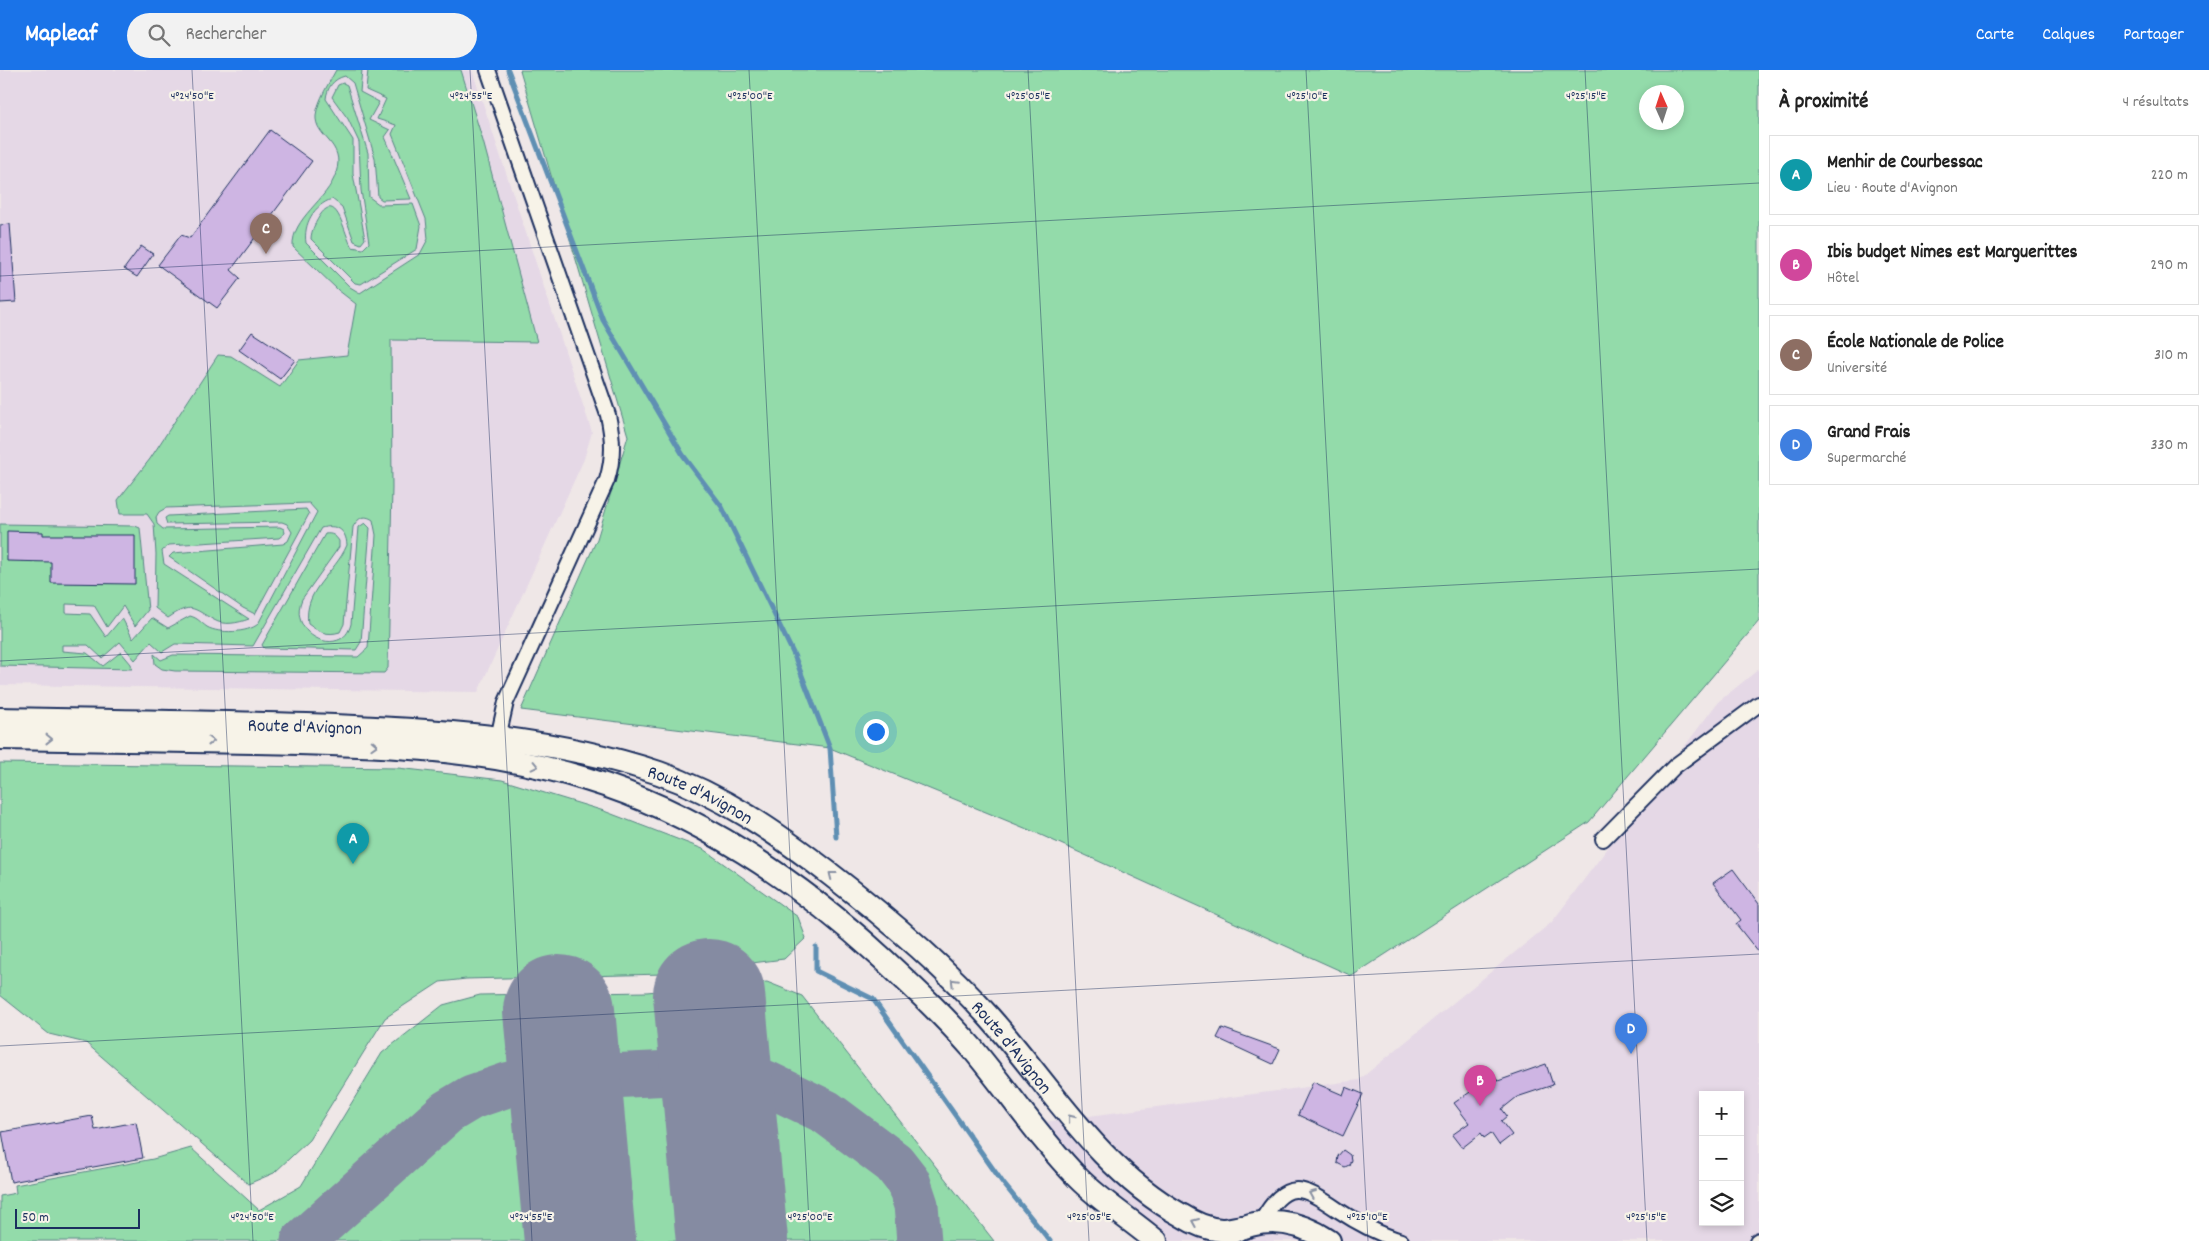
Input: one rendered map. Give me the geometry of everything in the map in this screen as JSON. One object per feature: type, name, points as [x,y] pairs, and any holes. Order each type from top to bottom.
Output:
[{"type":"main road","name":"Route d'Avignon","points":[[0,719],[366,726],[498,738],[586,753],[662,774],[739,810],[770,829],[865,901],[940,968],[988,1015],[1088,1139],[1133,1182],[1152,1197],[1189,1220],[1219,1230],[1251,1224],[1289,1222],[1312,1229],[1329,1241]]},
{"type":"main road","name":"Route d'Avignon","points":[[0,738],[274,742],[420,749],[535,765],[587,779],[655,805],[710,834],[771,870],[880,957],[971,1048],[1044,1140],[1080,1179],[1100,1198],[1156,1241]]},
{"type":"main road","points":[[1219,1241],[1251,1224]]},
{"type":"street","points":[[488,70],[608,415],[613,437],[613,462],[607,480],[506,702],[498,738]]},
{"type":"street","points":[[1603,839],[1675,766],[1759,704]]},
{"type":"street","points":[[1251,1224],[1277,1198],[1286,1192],[1300,1190],[1314,1194],[1380,1234],[1401,1241]]},
{"type":"shaded area","points":[[0,70],[472,70],[592,432],[584,459],[478,692],[0,685]]},
{"type":"shaded area","points":[[1759,669],[1759,1241],[1136,1241],[1022,1125],[1359,1080],[1552,922],[1718,702]]},
{"type":"green space","points":[[336,70],[362,70],[360,92],[379,102],[369,120],[390,130],[385,137],[411,199],[382,200],[378,197],[375,158],[353,83],[345,76],[341,77],[331,85],[326,99],[353,140],[353,174],[365,239],[361,244],[354,241],[342,207],[332,199],[320,206],[311,216],[306,229],[306,243],[350,287],[360,293],[420,254],[428,239],[426,219],[392,134],[396,125],[377,119],[386,99],[366,90],[368,70],[461,70],[483,141],[537,342],[391,340],[392,488],[388,668],[384,673],[175,671],[162,669],[155,664],[154,654],[161,660],[173,655],[358,657],[368,648],[376,535],[373,520],[367,517],[359,519],[353,527],[344,624],[340,632],[331,634],[323,632],[308,624],[310,601],[347,545],[345,535],[339,529],[336,527],[326,527],[321,528],[253,646],[175,644],[162,652],[151,642],[135,660],[120,642],[102,658],[88,645],[62,645],[62,651],[87,653],[103,666],[121,652],[131,664],[132,669],[0,666],[0,524],[135,526],[140,528],[148,610],[135,626],[123,606],[107,627],[94,605],[66,604],[66,613],[90,614],[106,637],[122,618],[133,639],[152,618],[168,628],[190,616],[207,627],[226,632],[241,631],[258,624],[317,512],[309,503],[166,508],[159,512],[156,517],[157,524],[163,529],[280,527],[284,529],[285,533],[279,538],[169,545],[162,551],[164,564],[249,619],[236,623],[227,623],[218,622],[192,608],[182,610],[168,618],[155,608],[156,554],[154,524],[147,514],[120,514],[118,500],[150,459],[218,355],[231,356],[280,387],[299,360],[347,355],[356,304],[338,290],[293,247],[298,227],[326,192],[336,173],[337,154],[320,129],[316,115],[321,98]]},
{"type":"green space","points":[[520,70],[1759,70],[1759,621],[1589,822],[1352,976],[1032,831],[830,748],[521,710],[597,539],[628,436]]},
{"type":"green space","points":[[343,83],[347,85],[368,153],[369,197],[380,205],[413,204],[421,226],[417,249],[361,284],[355,283],[311,239],[314,226],[321,214],[327,208],[332,208],[340,218],[352,247],[363,249],[369,243],[361,190],[359,142],[348,119],[332,97],[338,85]]},
{"type":"green space","points":[[306,509],[309,514],[255,614],[243,608],[169,557],[173,553],[283,544],[288,541],[292,532],[287,524],[282,522],[167,524],[165,518],[168,516]]},
{"type":"green space","points":[[365,523],[370,528],[361,642],[356,650],[264,648],[262,645],[325,534],[335,536],[339,541],[339,547],[302,599],[299,612],[302,623],[308,632],[317,638],[327,641],[337,640],[346,635],[351,624],[359,527]]},
{"type":"green space","points":[[0,763],[398,768],[502,780],[604,811],[703,849],[798,917],[806,938],[784,959],[664,974],[466,979],[440,982],[385,1018],[309,1140],[274,1173],[248,1184],[86,1043],[49,1034],[0,995]]},
{"type":"green space","points":[[767,982],[802,996],[994,1241],[0,1241],[0,1196],[16,1193],[15,1185],[153,1159],[191,1148],[259,1210],[301,1186],[382,1053],[443,1005],[480,995],[646,992]]},
{"type":"building","points":[[270,130],[312,161],[231,270],[240,278],[217,308],[158,265],[181,235],[190,238]]},
{"type":"building","points":[[10,224],[16,302],[0,303],[0,225]]},
{"type":"building","points":[[141,246],[153,254],[137,277],[124,269]]},
{"type":"building","points":[[252,332],[295,360],[280,379],[239,350]]},
{"type":"building","points":[[7,531],[43,532],[43,535],[135,535],[135,584],[51,583],[51,562],[7,561]]},
{"type":"building","points":[[1733,869],[1759,904],[1759,953],[1736,924],[1741,920],[1713,883]]},
{"type":"building","points":[[1222,1028],[1280,1049],[1273,1064],[1217,1038]]},
{"type":"building","points":[[1546,1064],[1553,1085],[1517,1097],[1502,1109],[1507,1116],[1501,1121],[1512,1135],[1499,1145],[1491,1133],[1484,1138],[1481,1133],[1462,1148],[1452,1135],[1469,1123],[1454,1103],[1476,1088],[1469,1078],[1486,1066],[1498,1081]]},
{"type":"building","points":[[1313,1082],[1343,1095],[1346,1087],[1363,1094],[1343,1136],[1298,1115]]},
{"type":"building","points":[[92,1116],[95,1130],[136,1122],[143,1158],[11,1182],[2,1132]]},
{"type":"building","points":[[1343,1150],[1350,1155],[1351,1160],[1349,1165],[1345,1167],[1337,1163],[1338,1156]]},
{"type":"waterway","points":[[508,70],[603,320],[683,455],[722,507],[794,655],[830,748],[836,837]]},
{"type":"waterway","points":[[816,947],[816,971],[873,999],[1003,1183],[1050,1241]]},
{"type":"taxiway","points":[[303,1241],[447,1112],[472,1097],[510,1084],[565,1078],[716,1071],[766,1083],[826,1112],[894,1163],[908,1181],[916,1205],[919,1241]]},
{"type":"runway","points":[[709,995],[732,1241]]},
{"type":"runway","points":[[559,1011],[580,1241]]},
{"type":"place","name":"École Nationale de Police","points":[[266,254]]},
{"type":"place","name":"Menhir de Courbessac","points":[[353,864]]},
{"type":"place","name":"Grand Frais","points":[[1631,1054]]},
{"type":"place","name":"Ibis budget Nimes est Marguerittes","points":[[1480,1106]]}]
